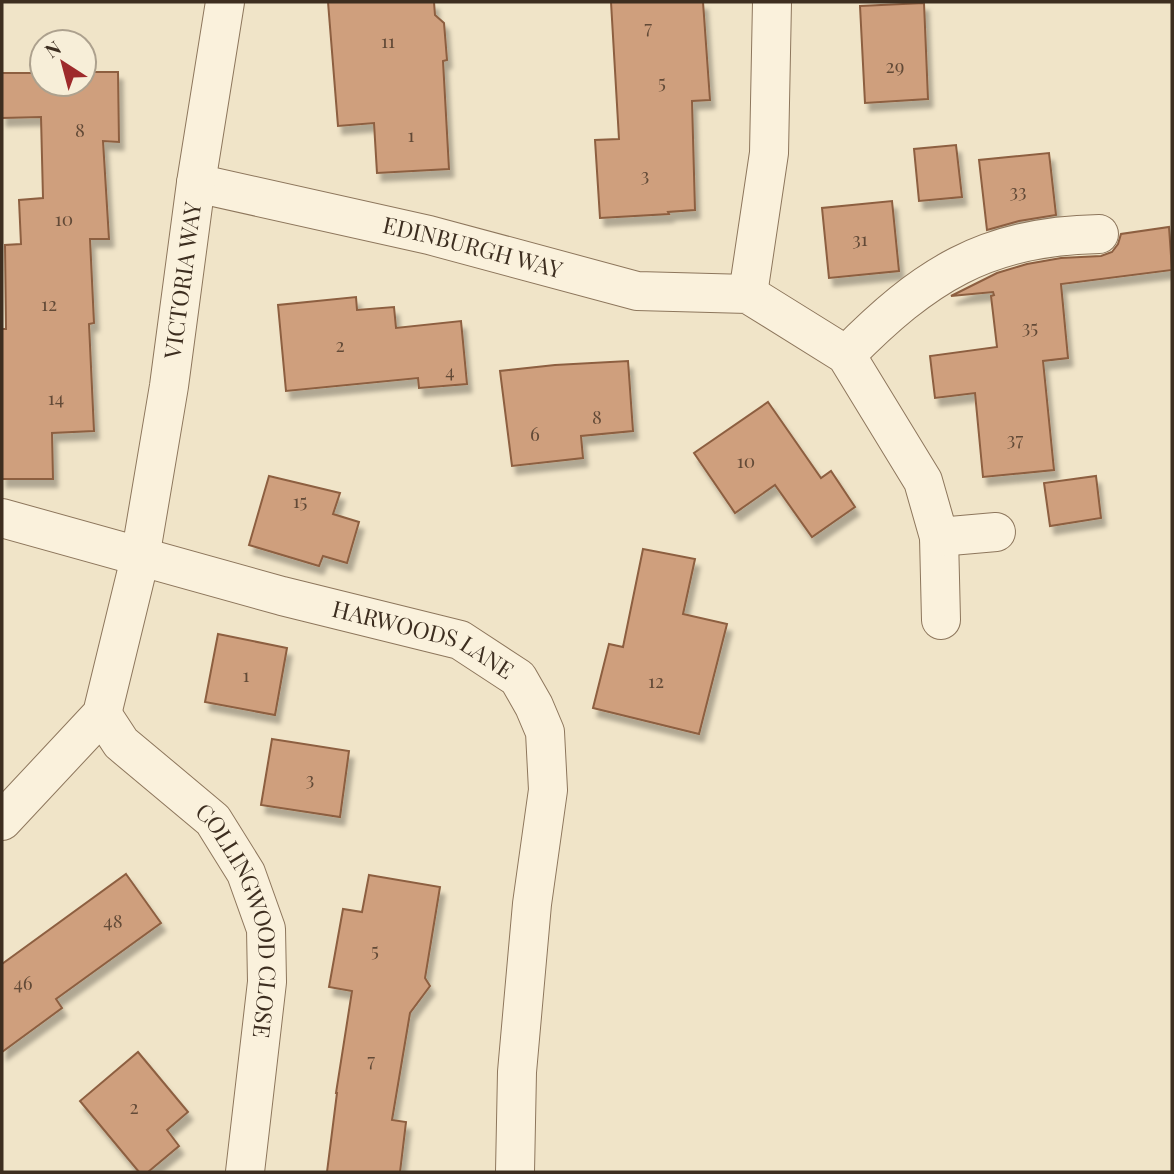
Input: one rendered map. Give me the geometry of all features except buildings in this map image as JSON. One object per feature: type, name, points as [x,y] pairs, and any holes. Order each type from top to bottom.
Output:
[{"type":"street","name":"VICTORIA WAY","points":[[102,714],[140,558],[169,386],[225,2]]},
{"type":"street","points":[[772,2],[769,153],[748,294],[846,355],[923,481],[939,537],[941,620]]},
{"type":"street","name":"EDINBURGH WAY","points":[[197,183],[429,235],[637,291],[748,294]]},
{"type":"street","points":[[846,355],[910,295],[953,268],[994,250],[1028,240],[1099,234]]},
{"type":"street","name":"HARWOODS LANE","points":[[2,518],[140,558],[460,640],[519,678],[545,732],[548,790],[532,904],[517,1072],[515,1172]]},
{"type":"street","points":[[939,537],[996,532]]},
{"type":"street","points":[[2,821],[102,714]]},
{"type":"street","name":"COLLINGWOOD CLOSE","points":[[102,714],[121,743],[213,820],[246,873],[266,929],[267,982],[245,1172]]}]
